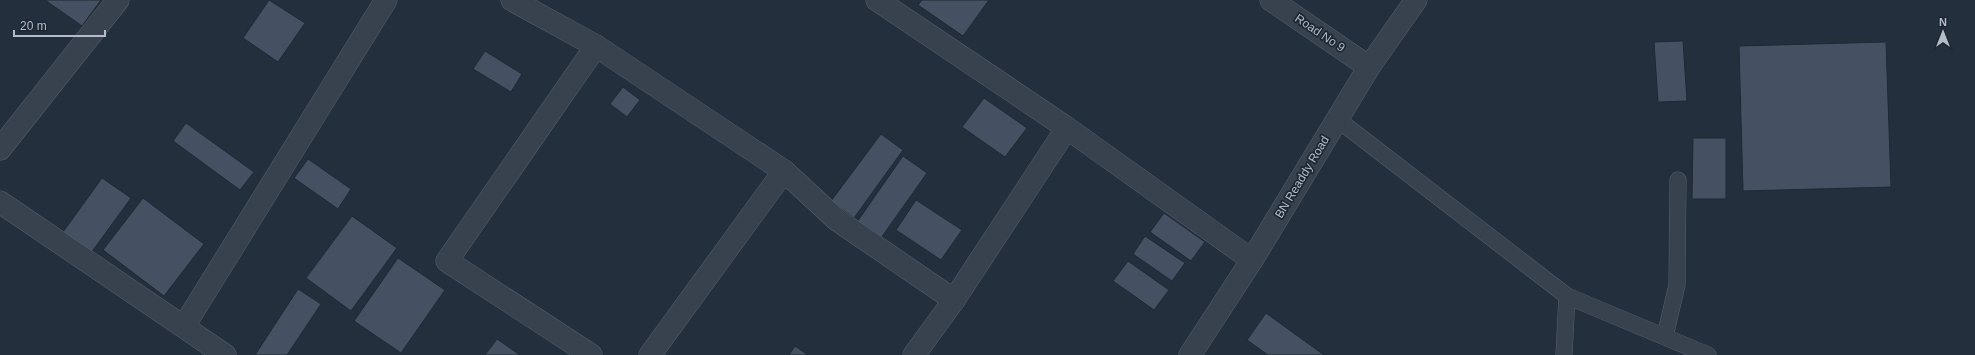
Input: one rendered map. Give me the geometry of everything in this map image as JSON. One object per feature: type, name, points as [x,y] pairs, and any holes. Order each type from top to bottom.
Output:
[{"type":"street","points":[[0,150],[118,0]]},
{"type":"street","points":[[184,326],[386,0]]},
{"type":"street","points":[[512,0],[596,46],[784,171],[837,220],[954,300]]},
{"type":"street","points":[[877,0],[1067,128],[1252,260]]},
{"type":"street","name":"Road No 9","points":[[1271,0],[1368,67]]},
{"type":"street","name":"BN Readdy Road","points":[[1190,355],[1252,260],[1368,67],[1416,0]]},
{"type":"street","points":[[591,355],[447,261],[596,46]]},
{"type":"street","points":[[914,355],[954,300],[1067,128]]},
{"type":"street","points":[[650,355],[784,171]]},
{"type":"street","points":[[0,202],[225,355]]},
{"type":"lane","points":[[1337,119],[1567,296],[1708,355]]},
{"type":"lane","points":[[1665,336],[1677,285],[1678,180]]},
{"type":"lane","points":[[1564,355],[1567,296]]},
{"type":"building","points":[[45,0],[101,0],[82,26]]},
{"type":"building","points":[[269,0],[305,23],[278,62],[243,38]]},
{"type":"building","points":[[922,0],[989,0],[963,36],[918,5]]},
{"type":"building","points":[[1683,41],[1687,101],[1658,102],[1654,42]]},
{"type":"building","points":[[1886,42],[1891,187],[1743,191],[1739,46]]},
{"type":"building","points":[[485,51],[522,74],[511,92],[473,69]]},
{"type":"building","points":[[623,87],[640,100],[627,117],[610,104]]},
{"type":"building","points":[[984,98],[1027,128],[1005,157],[962,127]]},
{"type":"building","points":[[186,123],[254,172],[240,190],[173,141]]},
{"type":"building","points":[[881,134],[903,150],[854,218],[831,201]]},
{"type":"building","points":[[1693,138],[1726,138],[1726,199],[1692,199]]},
{"type":"building","points":[[903,156],[927,173],[881,238],[857,222]]},
{"type":"building","points":[[308,159],[351,189],[338,209],[294,178]]},
{"type":"building","points":[[102,178],[131,198],[91,253],[63,232]]},
{"type":"building","points":[[143,198],[204,244],[164,296],[103,250]]},
{"type":"building","points":[[916,200],[962,230],[941,260],[896,230]]},
{"type":"building","points":[[1164,213],[1205,242],[1191,261],[1150,232]]},
{"type":"building","points":[[352,216],[397,248],[351,311],[306,278]]},
{"type":"building","points":[[1145,236],[1185,263],[1172,281],[1133,254]]},
{"type":"building","points":[[398,258],[445,290],[401,353],[354,321]]},
{"type":"building","points":[[1128,261],[1169,290],[1154,310],[1113,281]]},
{"type":"building","points":[[298,289],[321,304],[287,355],[255,355]]},
{"type":"building","points":[[1266,313],[1324,355],[1268,355],[1247,340]]},
{"type":"building","points":[[497,339],[520,355],[485,355]]},
{"type":"building","points":[[795,346],[808,355],[789,355]]}]
